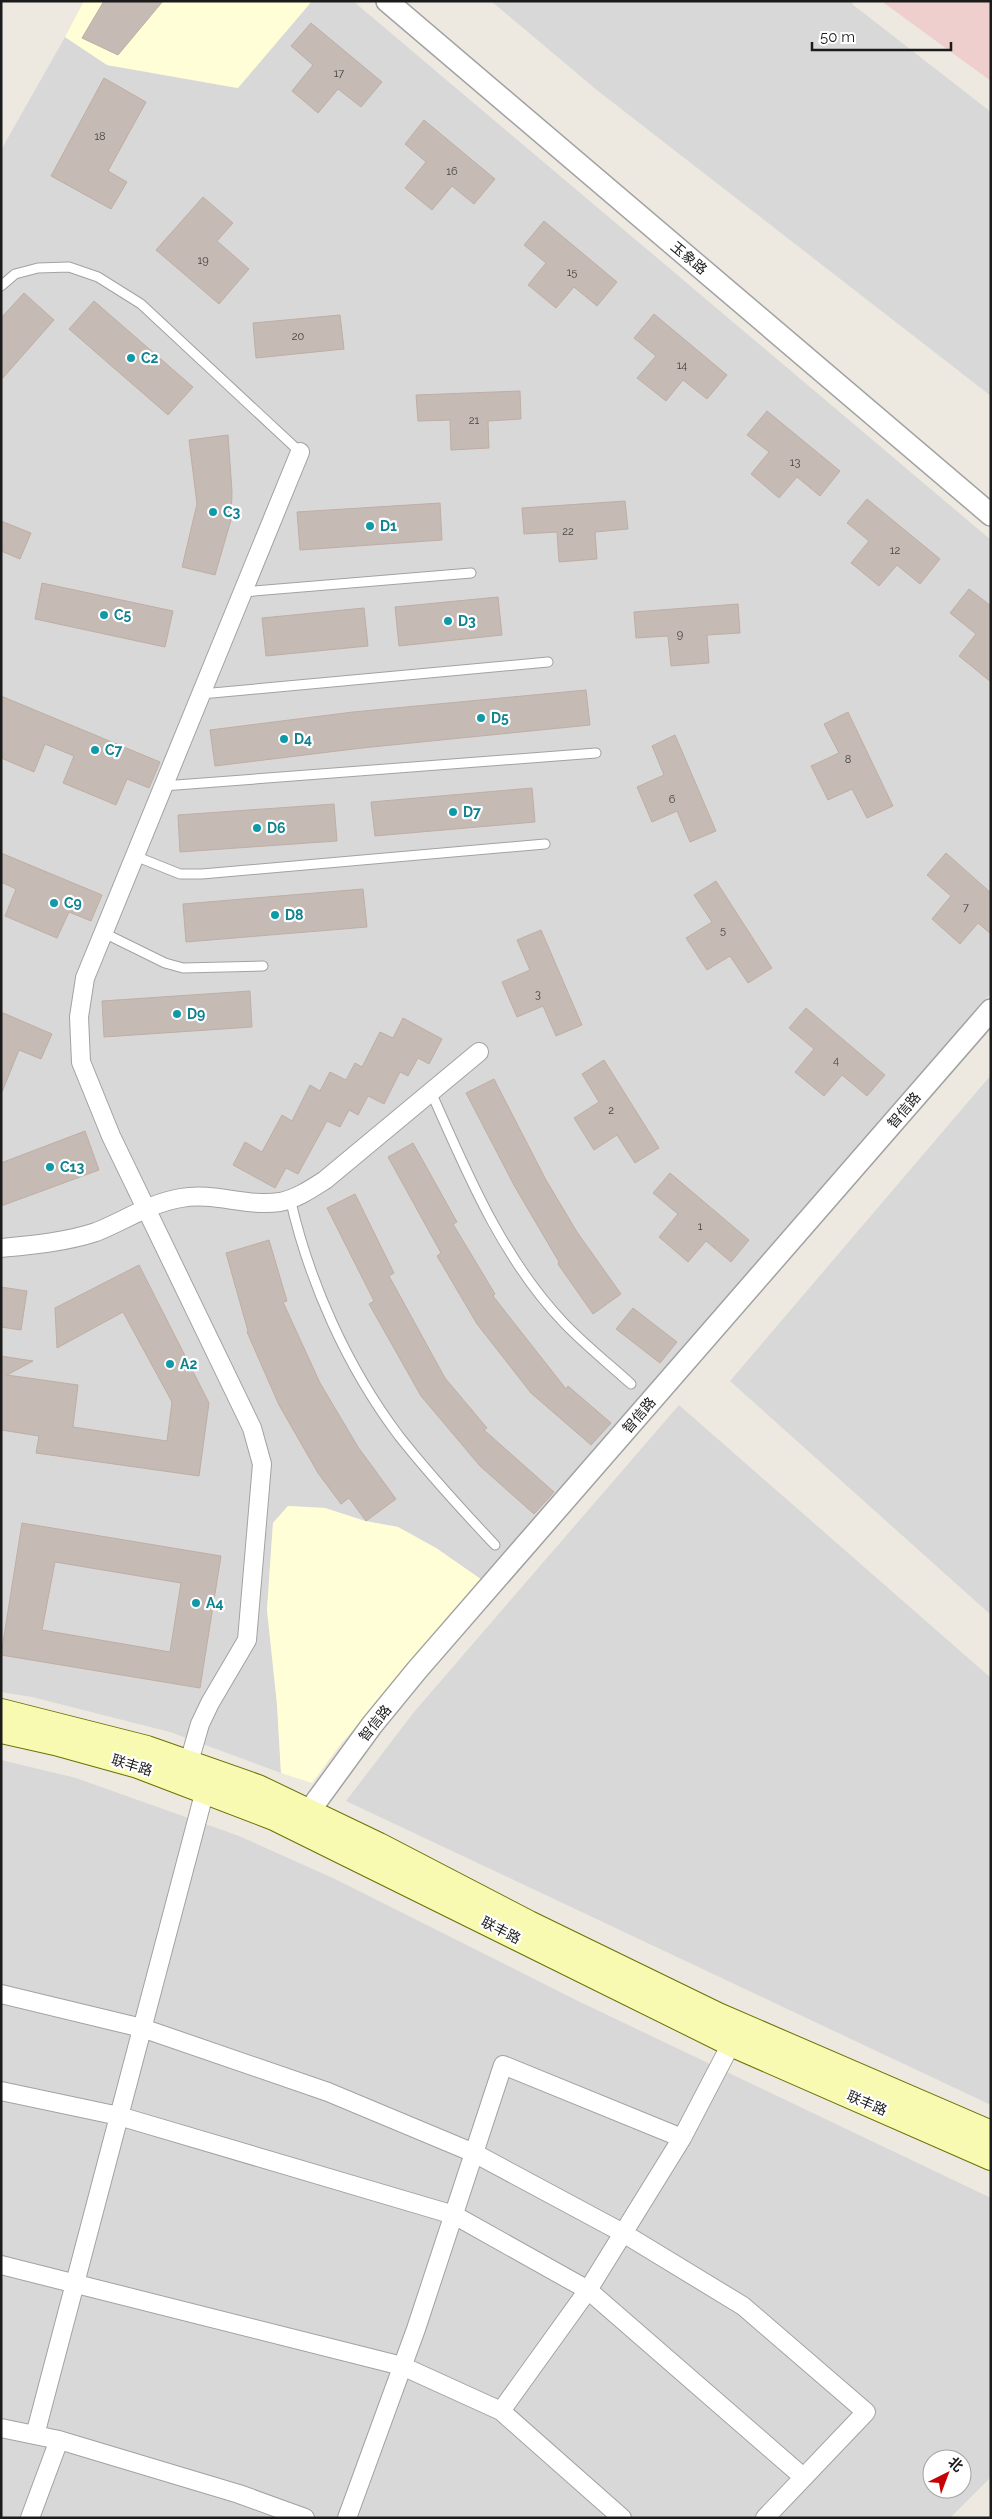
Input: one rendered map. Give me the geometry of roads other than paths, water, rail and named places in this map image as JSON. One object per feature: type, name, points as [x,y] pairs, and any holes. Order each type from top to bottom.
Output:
[{"type":"main road","name":"联丰路","points":[[1,1711],[102,1735],[189,1762],[258,1788],[308,1822],[731,2044],[991,2158]]},
{"type":"main road","name":"联丰路","points":[[1,1731],[56,1743],[138,1766],[205,1790],[308,1822],[718,2015],[991,2134]]},
{"type":"street","name":"玉象路","points":[[387,1],[991,515]]},
{"type":"street","name":"玉象路","points":[[403,1],[991,501]]},
{"type":"street","points":[[189,1762],[200,1724],[210,1702],[247,1640],[262,1464],[252,1428],[111,1136],[81,1062],[79,1017],[85,978],[300,452]]},
{"type":"street","name":"智信路","points":[[308,1822],[372,1725],[417,1670],[991,1010]]},
{"type":"street","name":"智信路","points":[[308,1822],[425,1677],[991,1026]]},
{"type":"street","points":[[1,1248],[41,1244],[95,1232],[145,1208],[181,1198],[209,1197],[281,1202],[306,1192],[325,1180],[479,1052]]},
{"type":"street","points":[[35,2435],[205,1790]]},
{"type":"street","points":[[1,1994],[142,2028],[328,2092],[474,2153],[623,2233],[743,2306],[866,2412],[802,2476],[765,2518]]},
{"type":"street","points":[[501,2411],[588,2290],[682,2138],[731,2044]]},
{"type":"street","points":[[347,2518],[454,2215],[503,2065],[682,2138]]},
{"type":"street","points":[[1,2091],[119,2116],[454,2215],[588,2290],[802,2476]]},
{"type":"street","points":[[1,2265],[76,2282],[402,2366],[501,2411],[622,2518]]},
{"type":"street","points":[[1,2428],[59,2440],[239,2494],[305,2518]]},
{"type":"street","points":[[30,2518],[59,2440]]},
{"type":"lane","points":[[1,286],[15,274],[38,268],[69,267],[98,276],[141,304],[300,452]]},
{"type":"lane","points":[[242,592],[471,573]]},
{"type":"lane","points":[[201,694],[548,662]]},
{"type":"lane","points":[[164,786],[596,753]]},
{"type":"lane","points":[[135,856],[180,874],[202,874],[545,844]]},
{"type":"lane","points":[[104,933],[164,963],[183,968],[263,966]]},
{"type":"lane","points":[[431,1092],[479,1199],[517,1264],[563,1322],[631,1384]]},
{"type":"lane","points":[[290,1198],[299,1238],[323,1303],[359,1374],[398,1435],[448,1495],[495,1545]]},
{"type":"place","name":"C2","points":[[131,358]]},
{"type":"place","name":"C3","points":[[213,512]]},
{"type":"place","name":"D1","points":[[370,526]]},
{"type":"place","name":"C5","points":[[104,615]]},
{"type":"place","name":"D3","points":[[448,621]]},
{"type":"place","name":"D5","points":[[481,718]]},
{"type":"place","name":"D4","points":[[284,739]]},
{"type":"place","name":"C7","points":[[95,750]]},
{"type":"place","name":"D7","points":[[453,812]]},
{"type":"place","name":"D6","points":[[257,828]]},
{"type":"place","name":"C9","points":[[54,903]]},
{"type":"place","name":"D8","points":[[275,915]]},
{"type":"place","name":"D9","points":[[177,1014]]},
{"type":"place","name":"C13","points":[[50,1167]]},
{"type":"place","name":"A2","points":[[170,1364]]},
{"type":"place","name":"A4","points":[[196,1603]]}]
